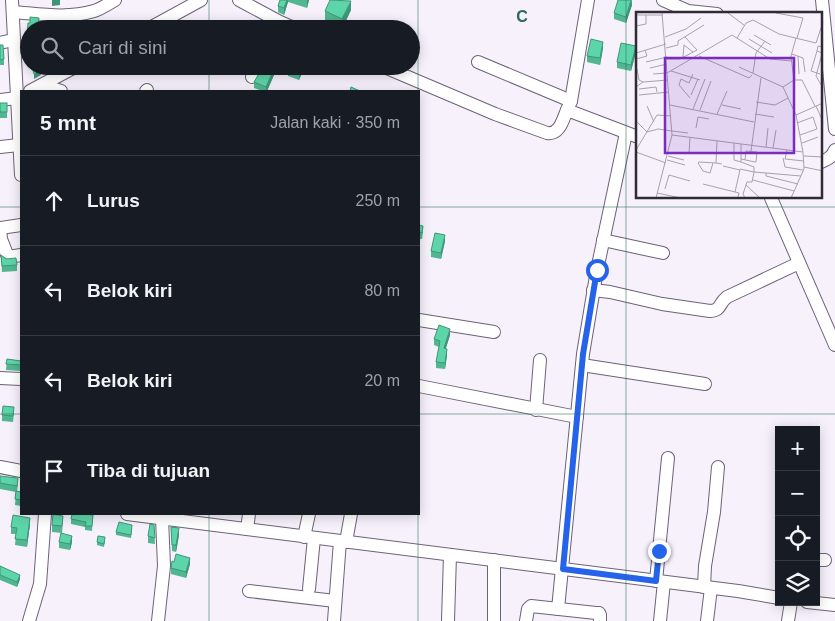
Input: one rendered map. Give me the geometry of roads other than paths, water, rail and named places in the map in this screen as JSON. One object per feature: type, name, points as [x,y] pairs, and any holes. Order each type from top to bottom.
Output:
[{"type":"street","points":[[20,160],[12,6],[60,16],[74,16],[96,10],[115,0]]},
{"type":"street","points":[[164,20],[201,0]]},
{"type":"street","points":[[239,0],[270,20]]},
{"type":"street","points":[[398,75],[421,88],[547,133],[555,133],[569,105],[588,0]]},
{"type":"street","points":[[663,0],[688,11],[697,12]]},
{"type":"street","points":[[822,0],[835,129]]},
{"type":"street","points":[[0,43],[14,40]]},
{"type":"street","points":[[478,62],[632,135],[603,240],[593,290],[582,365],[563,569],[562,613]]},
{"type":"street","points":[[32,90],[60,75]]},
{"type":"street","points":[[42,85],[58,90]]},
{"type":"street","points":[[0,100],[18,101]]},
{"type":"street","points":[[0,108],[18,101]]},
{"type":"street","points":[[0,147],[19,145]]},
{"type":"street","points":[[822,162],[830,158],[835,150]]},
{"type":"street","points":[[770,199],[835,345]]},
{"type":"street","points":[[20,225],[0,228],[1,239],[8,257],[20,255]]},
{"type":"street","points":[[603,240],[663,253]]},
{"type":"street","points":[[593,290],[662,304],[714,311],[718,309],[727,297],[800,263]]},
{"type":"street","points":[[420,320],[494,332]]},
{"type":"street","points":[[536,410],[540,360]]},
{"type":"street","points":[[582,365],[705,384]]},
{"type":"street","points":[[0,378],[20,380]]},
{"type":"street","points":[[420,386],[577,418]]},
{"type":"street","points":[[660,621],[660,581],[668,458]]},
{"type":"street","points":[[0,467],[20,471]]},
{"type":"street","points":[[707,621],[708,587],[705,566],[714,512],[718,467]]},
{"type":"street","points":[[29,621],[40,584],[45,515]]},
{"type":"street","points":[[135,515],[708,587],[775,597]]},
{"type":"street","points":[[247,529],[249,515]]},
{"type":"street","points":[[309,515],[309,589]]},
{"type":"street","points":[[334,621],[343,541],[351,515]]},
{"type":"street","points":[[158,621],[164,566],[162,518]]},
{"type":"street","points":[[448,621],[450,555]]},
{"type":"street","points":[[494,560],[494,621]]},
{"type":"street","points":[[249,591],[335,601]]},
{"type":"street","points":[[820,603],[835,605]]},
{"type":"street","points":[[788,621],[790,606]]},
{"type":"street","points":[[526,621],[529,607],[562,613],[599,613],[600,621]]}]
